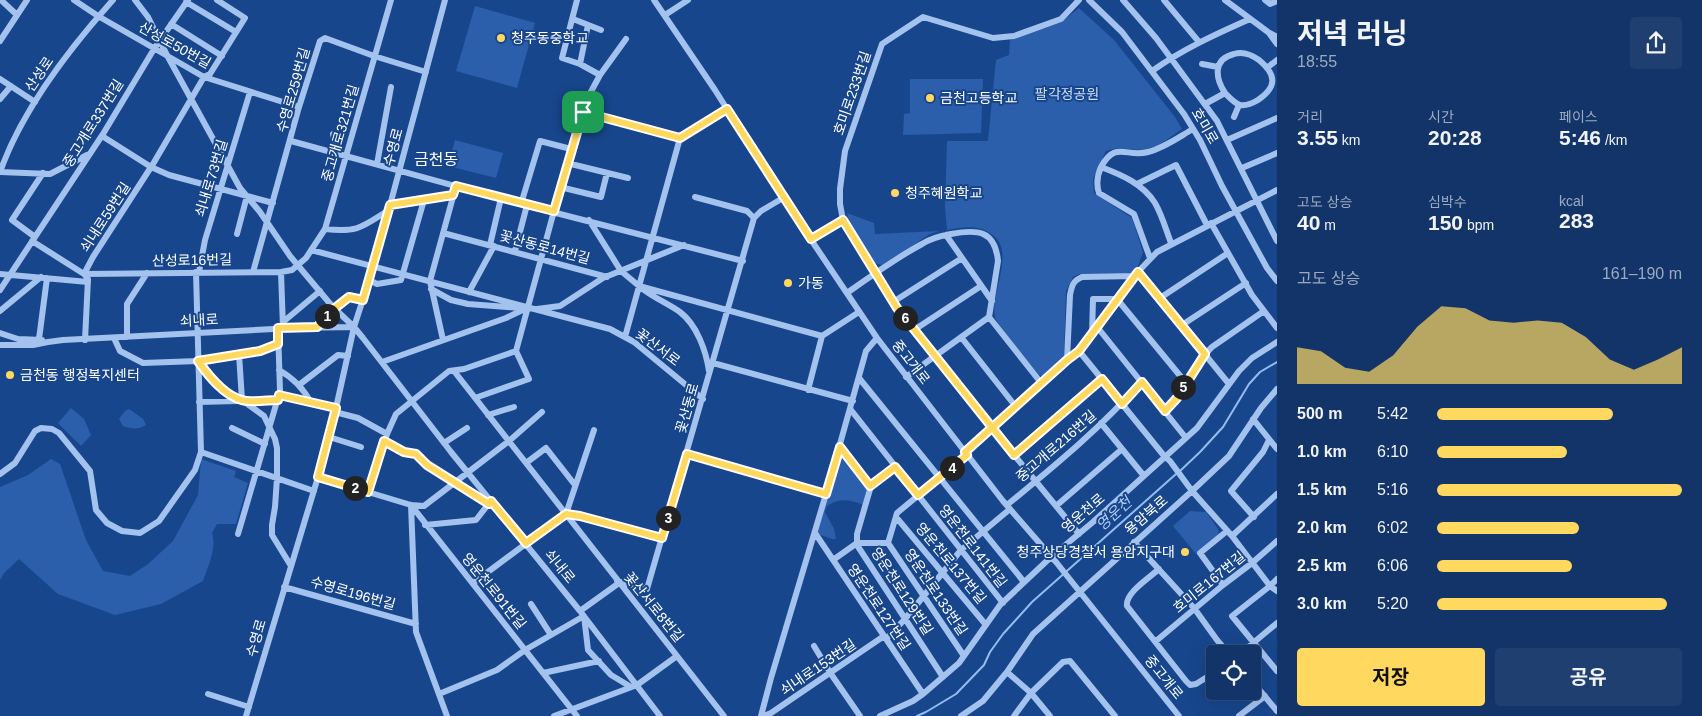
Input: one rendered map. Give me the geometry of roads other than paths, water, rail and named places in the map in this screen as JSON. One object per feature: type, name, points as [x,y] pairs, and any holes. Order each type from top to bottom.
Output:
[{"type":"street","points":[[0,0],[17,15]]},
{"type":"street","points":[[0,41],[3,33],[27,0]]},
{"type":"street","name":"산성로50번길","points":[[74,0],[98,16],[204,77],[299,107]]},
{"type":"street","name":"산성로","points":[[0,172],[3,159],[35,102],[64,59],[113,0]]},
{"type":"street","points":[[135,0],[148,17],[240,188],[320,291],[354,326]]},
{"type":"street","name":"쇠내로59번길","points":[[85,340],[88,279],[84,274],[93,257],[152,167],[204,77],[210,74],[245,18],[217,0]]},
{"type":"street","name":"중고개로321번길","points":[[298,264],[306,258],[326,229],[391,0]]},
{"type":"street","name":"수영로","points":[[246,716],[318,477],[336,410],[354,326],[374,265],[445,0]]},
{"type":"street","points":[[577,0],[562,58],[580,64],[600,75]]},
{"type":"street","name":"중고개로","points":[[654,0],[877,338],[1008,507],[1052,556],[1179,716]]},
{"type":"street","points":[[665,15],[688,0]]},
{"type":"street","name":"호미로233번길","points":[[843,220],[840,189],[845,150],[882,44],[923,17],[992,38],[1014,36],[1061,19],[1079,0]]},
{"type":"street","name":"호미로","points":[[1089,0],[1122,32],[1184,114],[1267,268],[1277,281]]},
{"type":"street","points":[[1123,0],[1156,38],[1217,121],[1242,168],[1256,200],[1274,230],[1277,241]]},
{"type":"street","points":[[1164,0],[1200,42]]},
{"type":"street","points":[[1225,0],[1277,37]]},
{"type":"street","points":[[1265,0],[1270,4],[1277,1]]},
{"type":"street","name":"중고개로337번길","points":[[0,290],[102,136],[154,49],[187,1],[236,32]]},
{"type":"street","points":[[573,19],[601,30]]},
{"type":"street","points":[[1152,71],[1200,42],[1250,19]]},
{"type":"street","points":[[171,24],[222,56]]},
{"type":"street","points":[[580,64],[588,25]]},
{"type":"street","points":[[1268,32],[1277,44]]},
{"type":"street","name":"수영로259번길","points":[[253,272],[299,107],[320,42],[325,38],[426,72]]},
{"type":"street","points":[[475,398],[530,379],[516,351],[560,187],[587,99],[600,75],[626,39]]},
{"type":"street","points":[[1239,52],[1255,57],[1268,67],[1275,76],[1276,84],[1266,96],[1246,105],[1239,105],[1225,93],[1217,76],[1218,67],[1225,56],[1239,52]]},
{"type":"street","points":[[1268,67],[1277,60]]},
{"type":"street","points":[[1202,64],[1218,67]]},
{"type":"street","points":[[0,79],[35,102]]},
{"type":"street","points":[[0,98],[10,86]]},
{"type":"street","points":[[377,164],[391,87]]},
{"type":"street","name":"쇠내로73번길","points":[[201,452],[197,272],[250,92]]},
{"type":"street","points":[[1205,104],[1225,93]]},
{"type":"street","points":[[1234,117],[1239,105]]},
{"type":"street","points":[[624,337],[680,138],[727,109]]},
{"type":"street","points":[[583,112],[680,138]]},
{"type":"street","points":[[1227,140],[1277,118]]},
{"type":"street","points":[[1150,258],[1134,214],[1099,193],[1097,178],[1107,156],[1121,151],[1137,154],[1158,149],[1193,128]]},
{"type":"street","points":[[333,134],[335,143],[333,153]]},
{"type":"street","points":[[102,136],[152,167],[169,175],[273,203]]},
{"type":"street","points":[[291,141],[743,261]]},
{"type":"street","points":[[515,252],[524,204],[540,141],[572,149]]},
{"type":"street","points":[[1242,168],[1277,153]]},
{"type":"street","points":[[0,172],[50,174],[88,155]]},
{"type":"street","points":[[568,163],[628,178]]},
{"type":"street","points":[[1137,184],[1176,165],[1209,224],[1264,311],[1277,328]]},
{"type":"street","points":[[1101,167],[1122,175],[1137,184],[1155,203],[1171,243]]},
{"type":"street","points":[[43,173],[12,220],[34,239],[84,274]]},
{"type":"street","points":[[560,187],[601,197],[607,173]]},
{"type":"street","points":[[443,340],[430,281],[456,186]]},
{"type":"street","name":"영운천로133번길","points":[[964,656],[888,542],[897,513],[940,478],[1016,406],[1079,351],[1098,328],[1136,274],[1157,252],[1171,243],[1277,190]]},
{"type":"street","points":[[326,229],[354,230],[365,225],[389,208],[453,195]]},
{"type":"street","points":[[237,234],[247,196]]},
{"type":"street","points":[[695,197],[747,210],[754,218],[761,211],[783,198]]},
{"type":"street","points":[[469,292],[492,245],[501,198]]},
{"type":"street","points":[[369,280],[377,284],[401,280],[424,200]]},
{"type":"street","name":"꽃산동로","points":[[618,582],[647,589],[710,376],[754,218]]},
{"type":"street","points":[[589,220],[621,272],[639,286],[822,336]]},
{"type":"street","points":[[811,239],[843,220],[893,302],[914,330],[1079,534]]},
{"type":"street","points":[[847,293],[921,244],[935,237],[970,231],[981,232],[992,242],[997,252],[998,261],[990,317],[1042,384]]},
{"type":"street","name":"꽃산동로14번길","points":[[443,233],[607,277]]},
{"type":"street","points":[[946,235],[992,301]]},
{"type":"street","points":[[607,277],[684,246]]},
{"type":"street","name":"꽃산서로","points":[[311,250],[374,265],[610,329],[634,342],[654,357],[703,399]]},
{"type":"street","points":[[1160,298],[1228,254]]},
{"type":"street","points":[[893,302],[962,258]]},
{"type":"street","name":"산성로16번길","points":[[84,274],[281,272],[292,270],[298,264]]},
{"type":"street","points":[[238,534],[278,398],[281,272]]},
{"type":"street","points":[[127,337],[127,304],[147,273]]},
{"type":"street","points":[[0,274],[88,282]]},
{"type":"street","points":[[1067,360],[1070,295],[1075,280],[1082,277],[1136,274],[1160,298],[1229,384]]},
{"type":"street","name":"꽃산동로14번길","points":[[576,295],[607,277]]},
{"type":"street","points":[[0,311],[44,278]]},
{"type":"street","points":[[39,339],[44,278]]},
{"type":"street","points":[[1182,326],[1246,283]]},
{"type":"street","name":"꽃산동로","points":[[639,286],[650,295],[681,313],[689,322],[708,360],[710,376]]},
{"type":"street","points":[[914,330],[981,286]]},
{"type":"street","points":[[431,289],[451,300],[475,305],[527,308]]},
{"type":"street","points":[[281,326],[320,291]]},
{"type":"street","name":"꽃산서로","points":[[535,310],[560,306],[576,295]]},
{"type":"street","points":[[317,327],[335,308],[349,297],[363,300]]},
{"type":"street","points":[[1092,335],[1093,299],[1118,299],[1186,382]]},
{"type":"street","points":[[382,362],[506,318],[527,308]]},
{"type":"street","points":[[1165,411],[1177,398],[1205,354],[1264,311]]},
{"type":"street","points":[[808,390],[822,336],[859,312]]},
{"type":"street","points":[[906,377],[990,317]]},
{"type":"street","name":"쇠내로","points":[[0,345],[33,345],[48,342],[281,326],[354,326],[490,503],[526,543],[582,614],[634,686],[660,716]]},
{"type":"street","points":[[1098,328],[1186,438]]},
{"type":"street","points":[[0,332],[18,338],[39,339],[48,342]]},
{"type":"street","points":[[961,337],[1016,406]]},
{"type":"street","points":[[114,338],[120,351],[143,363],[198,361],[260,351],[278,344]]},
{"type":"street","points":[[763,716],[771,678],[840,447],[866,351],[877,338]]},
{"type":"street","name":"영운천로","points":[[880,716],[923,694],[943,677],[964,656],[1003,602],[1052,556],[1144,476],[1167,459],[1205,419],[1239,371],[1252,358],[1277,342]]},
{"type":"street","points":[[368,492],[384,441],[396,414],[449,371],[464,369],[516,351]]},
{"type":"street","points":[[1079,351],[1192,492],[1229,534],[1270,586],[1277,591]]},
{"type":"street","points":[[239,354],[242,400]]},
{"type":"street","points":[[299,385],[338,355],[348,356]]},
{"type":"street","points":[[198,361],[227,393],[242,400],[264,416],[270,429],[277,448],[277,478],[272,535],[291,566]]},
{"type":"street","points":[[713,363],[853,401]]},
{"type":"street","points":[[279,370],[299,385],[311,403]]},
{"type":"street","name":"꽃산서로8번길","points":[[454,371],[724,716]]},
{"type":"street","points":[[859,378],[1024,582]]},
{"type":"street","points":[[1014,455],[1102,379]]},
{"type":"street","name":"중고개로216번길","points":[[942,572],[982,530],[1122,404],[1142,382]]},
{"type":"street","name":"용암북로","points":[[961,716],[983,701],[1007,672],[1033,634],[1192,492],[1229,456],[1253,419],[1277,389]]},
{"type":"street","points":[[199,402],[278,398],[311,403],[358,418],[387,434]]},
{"type":"street","points":[[488,415],[514,407]]},
{"type":"street","name":"영운천로141번길","points":[[850,410],[1003,602]]},
{"type":"street","points":[[318,477],[411,505],[424,506],[468,473],[542,412]]},
{"type":"street","points":[[1253,419],[1277,450]]},
{"type":"street","points":[[1101,423],[1144,476]]},
{"type":"street","points":[[0,474],[15,462],[35,431],[42,428],[52,429],[59,433],[90,471],[96,510],[107,523],[122,531],[140,533],[159,521],[195,470],[201,452],[314,491]]},
{"type":"street","points":[[232,428],[265,444]]},
{"type":"street","points":[[444,443],[466,428]]},
{"type":"street","points":[[473,583],[566,514],[594,430]]},
{"type":"street","points":[[328,437],[362,447]]},
{"type":"street","points":[[1254,517],[1231,491],[1263,452],[1269,440]]},
{"type":"street","points":[[384,441],[404,452],[416,454],[427,465],[490,503],[476,520],[425,525]]},
{"type":"street","points":[[840,447],[870,486],[895,467]]},
{"type":"street","points":[[526,463],[546,448],[575,485]]},
{"type":"street","points":[[1056,506],[1122,449]]},
{"type":"street","points":[[687,454],[826,494]]},
{"type":"street","name":"영운천로129번길","points":[[870,486],[857,534],[857,545],[943,677]]},
{"type":"street","points":[[1223,584],[1200,553],[1254,517],[1277,494]]},
{"type":"street","points":[[411,505],[416,632],[447,716]]},
{"type":"street","name":"영운천로91번길","points":[[411,505],[577,716]]},
{"type":"street","points":[[566,514],[662,538]]},
{"type":"street","name":"영운천로137번길","points":[[896,517],[986,625]]},
{"type":"street","name":"영운천로127번길","points":[[814,533],[923,694]]},
{"type":"street","name":"호미로167번길","points":[[1156,641],[1277,541]]},
{"type":"street","points":[[833,560],[857,542],[888,542]]},
{"type":"street","points":[[1134,542],[1194,608],[1222,645]]},
{"type":"street","points":[[1159,569],[1130,594],[1126,601],[1127,606],[1190,685],[1196,684],[1206,678]]},
{"type":"street","name":"쇠내로153번길","points":[[763,716],[771,714],[885,638],[905,619],[942,572]]},
{"type":"street","points":[[1277,578],[1270,586],[1232,616],[1253,642],[1274,663],[1277,672]]},
{"type":"street","points":[[439,694],[497,670],[582,614],[618,582]]},
{"type":"street","name":"수영로196번길","points":[[284,587],[416,624]]},
{"type":"street","points":[[531,604],[551,635]]},
{"type":"street","points":[[582,614],[588,650],[611,675],[634,686]]},
{"type":"street","points":[[1250,645],[1277,623]]},
{"type":"street","points":[[814,646],[860,716]]},
{"type":"street","points":[[554,716],[634,686],[678,656]]},
{"type":"street","points":[[543,673],[599,661]]},
{"type":"street","points":[[1014,716],[1031,693],[1063,662],[1070,661],[1116,716]]},
{"type":"street","points":[[1007,672],[1031,693],[1050,716]]},
{"type":"street","points":[[1261,691],[1277,710]]},
{"type":"street","points":[[208,694],[249,707]]},
{"type":"street","points":[[1239,716],[1265,696]]},
{"type":"waterway","name":"영운천","points":[[1180,471],[1223,427],[1249,384],[1260,372],[1277,362]]},
{"type":"waterway","name":"영운천","points":[[917,716],[956,694],[984,665],[990,652],[1003,634],[1032,602],[1176,474]]},
{"type":"place","name":"청주동중학교","points":[[501,38]]},
{"type":"place","name":"금천고등학교","points":[[930,98]]},
{"type":"place","name":"청주혜원학교","points":[[895,193]]},
{"type":"place","name":"가동","points":[[788,283]]},
{"type":"place","name":"금천동 행정복지센터","points":[[10,375]]},
{"type":"place","name":"청주상당경찰서 용암지구대","points":[[1185,552]]},
{"type":"district","name":"금천동","points":[[436,159]]},
{"type":"park label","name":"팔각정공원","points":[[1067,94]]}]
